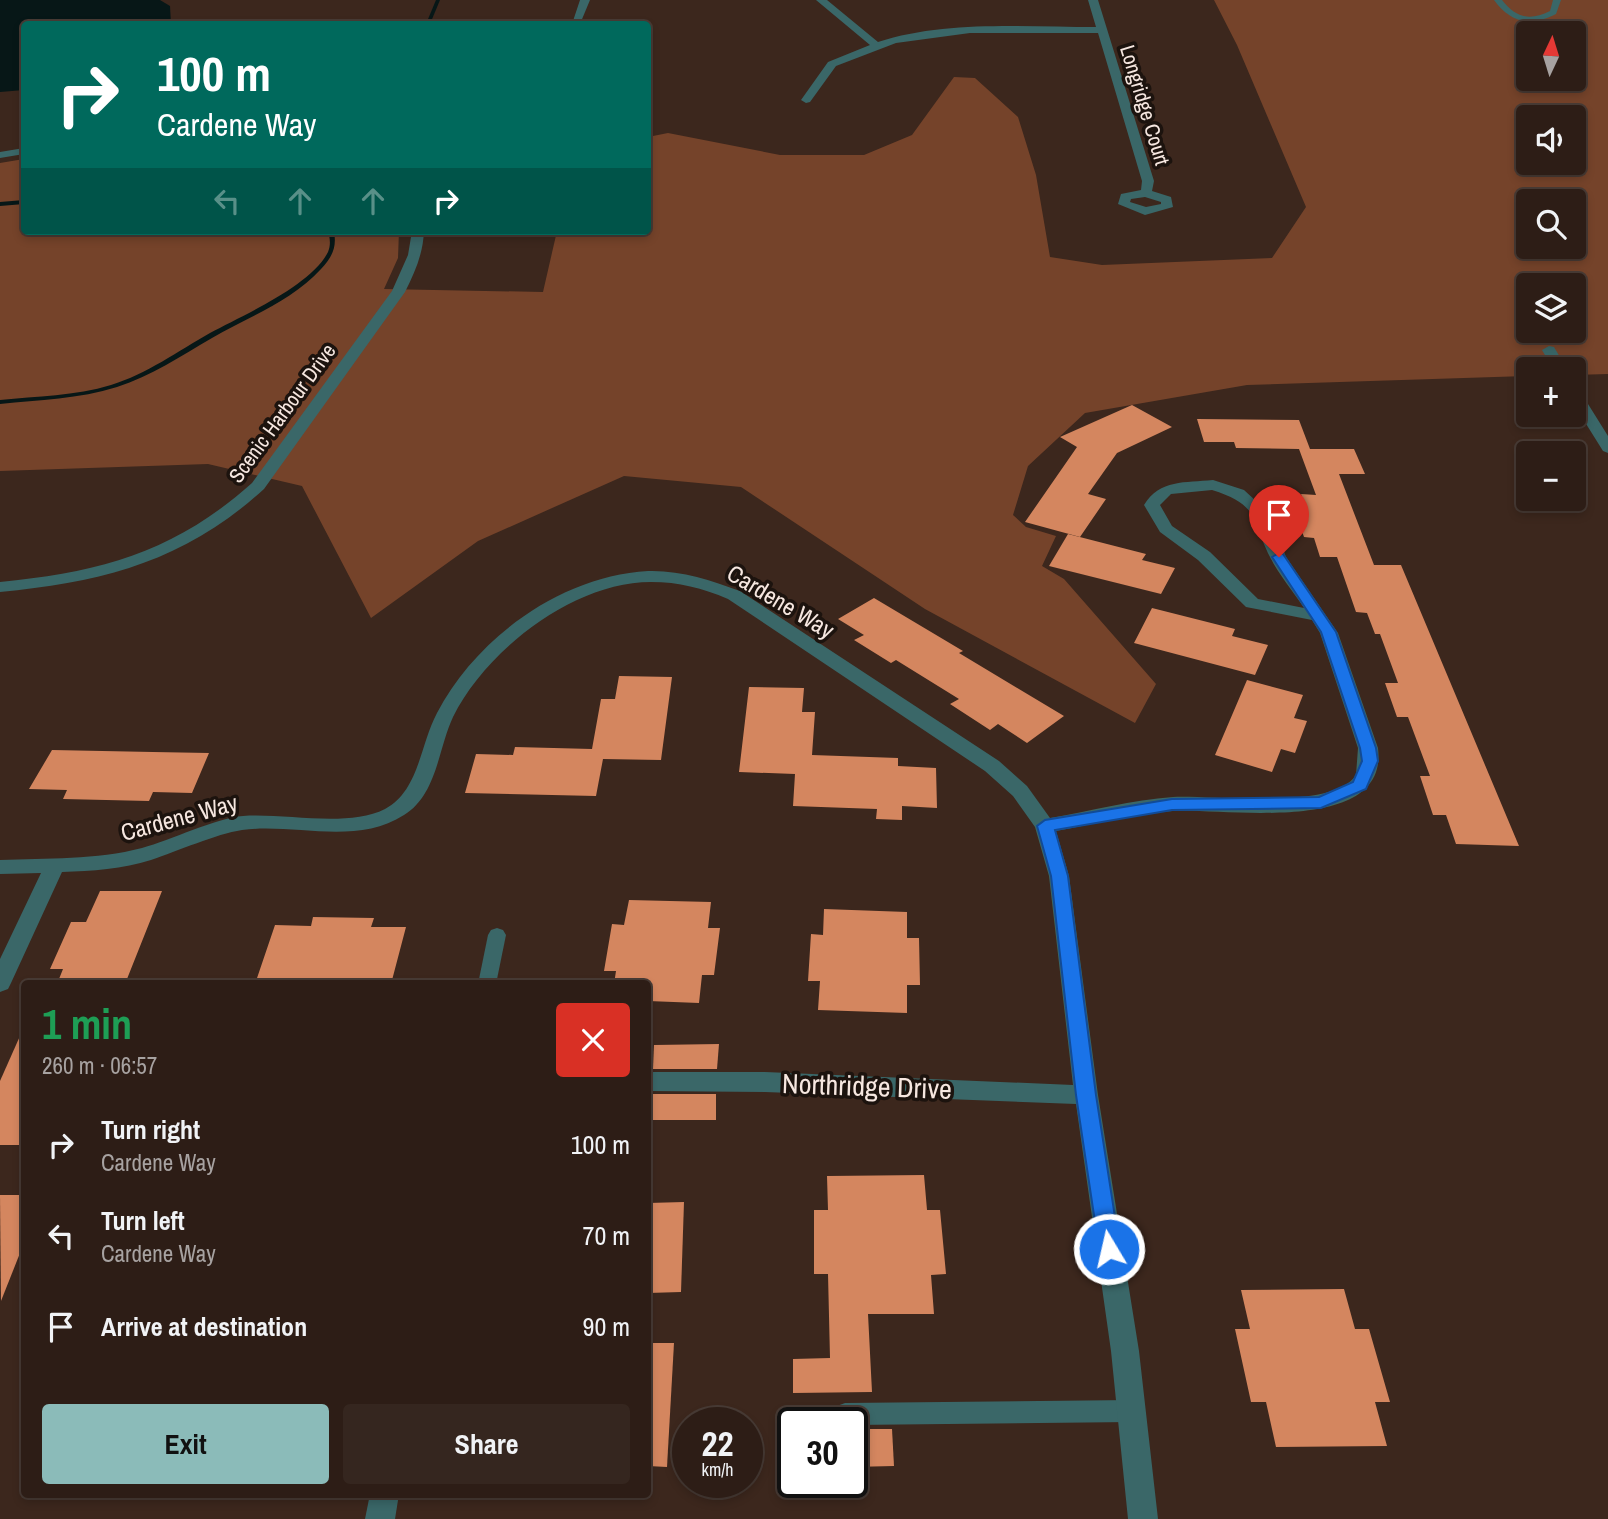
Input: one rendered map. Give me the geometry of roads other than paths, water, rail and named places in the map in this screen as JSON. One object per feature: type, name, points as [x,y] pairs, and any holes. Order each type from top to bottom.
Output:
[{"type":"street","points":[[577,21],[585,0]]},
{"type":"street","points":[[821,0],[876,45]]},
{"type":"street","name":"Longridge Court","points":[[1093,0],[1148,181],[1146,193]]},
{"type":"street","points":[[806,100],[832,64],[876,45],[917,35],[970,30],[1102,30]]},
{"type":"street","points":[[0,155],[21,152]]},
{"type":"street","name":"Scenic Harbour Drive","points":[[0,587],[75,578],[131,563],[198,534],[243,501],[258,486],[398,292],[411,268],[418,235]]},
{"type":"street","points":[[1549,350],[1553,357]]},
{"type":"street","points":[[1586,412],[1608,448]]},
{"type":"street","points":[[1143,1519],[1132,1411],[1086,1095],[1059,876],[1045,826],[1172,804],[1321,802],[1360,785],[1370,761],[1329,632],[1283,565],[1262,514],[1251,502],[1223,488],[1200,485],[1167,490],[1154,499],[1152,505],[1156,515],[1166,529],[1204,556],[1242,596],[1263,607],[1318,616]]},
{"type":"street","name":"Cardene Way","points":[[0,867],[54,867],[143,855],[241,823],[359,824],[393,814],[408,802],[416,791],[438,731],[460,688],[502,642],[536,616],[578,592],[610,582],[648,577],[697,581],[734,596],[992,766],[1020,791],[1045,826]]},
{"type":"street","points":[[0,983],[54,867]]},
{"type":"street","name":"Northridge Drive","points":[[651,1082],[765,1082],[1086,1095]]},
{"type":"street","points":[[380,1519],[383,1498]]},
{"type":"lane","points":[[1498,0],[1513,18],[1531,22],[1553,12],[1557,0]]},
{"type":"lane","points":[[488,980],[497,935]]},
{"type":"lane","points":[[868,1414],[1132,1411]]},
{"type":"waterway","points":[[429,21],[438,0]]},
{"type":"waterway","points":[[0,204],[21,202]]},
{"type":"waterway","points":[[0,402],[97,390],[124,383],[149,371],[274,302],[305,280],[330,253],[331,235]]}]
